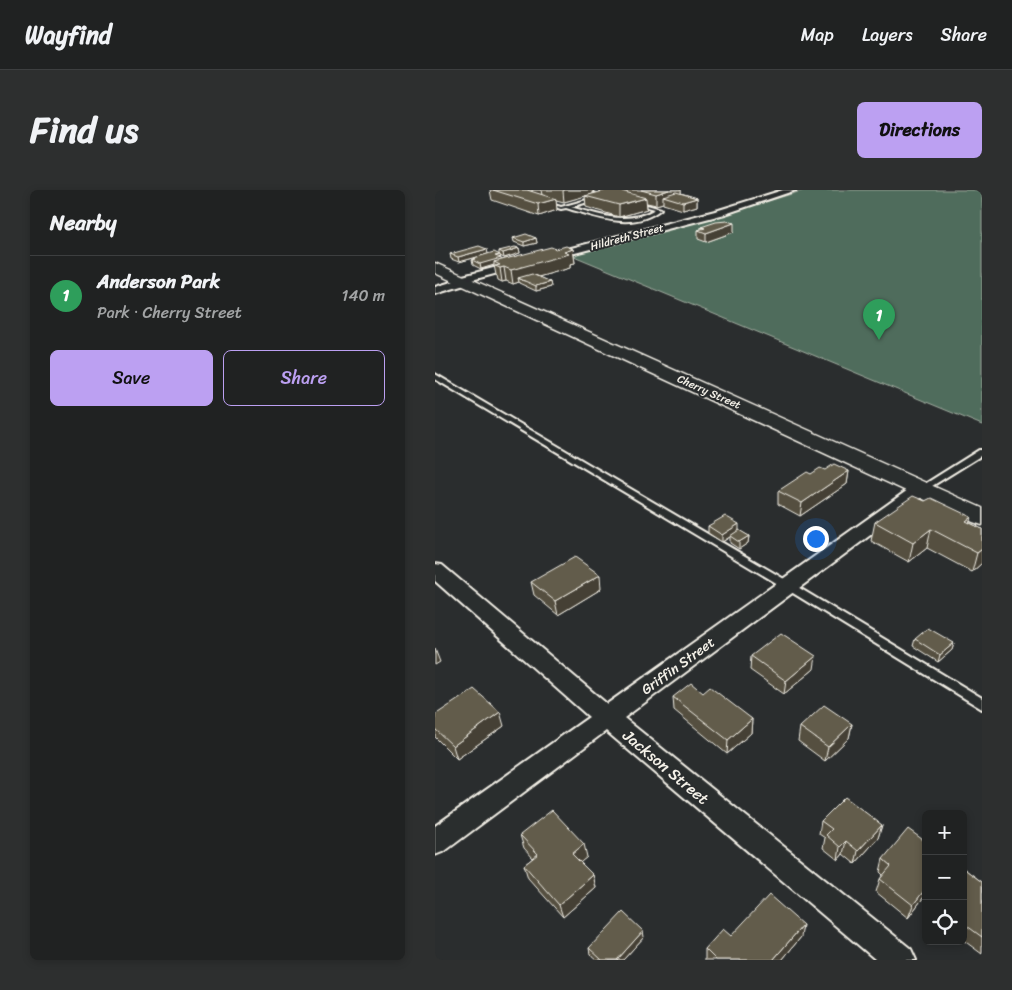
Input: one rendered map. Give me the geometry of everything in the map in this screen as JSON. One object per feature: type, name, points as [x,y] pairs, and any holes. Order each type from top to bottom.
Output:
[{"type":"street","name":"Hildreth Street","points":[[435,291],[465,280],[722,212],[791,190]]},
{"type":"street","name":"Cherry Street","points":[[435,267],[982,517]]},
{"type":"street","name":"Griffin Street","points":[[435,842],[921,489]]},
{"type":"street","name":"Jackson Street","points":[[435,570],[607,718],[900,960]]},
{"type":"lane","points":[[592,190],[618,197]]},
{"type":"lane","points":[[542,203],[561,208],[610,195]]},
{"type":"lane","points":[[567,207],[618,221],[633,220],[653,214],[659,209],[626,200]]},
{"type":"lane","points":[[435,376],[787,585],[982,704]]},
{"type":"lane","points":[[921,489],[982,452]]},
{"type":"green space","points":[[805,190],[982,190],[982,425],[569,254],[705,220]]},
{"type":"building","points":[[493,190],[527,190],[556,199],[538,204]]},
{"type":"building","points":[[607,190],[618,190],[646,198],[619,205],[585,196]]},
{"type":"building","points":[[641,190],[669,190],[656,194]]},
{"type":"building","points":[[676,192],[697,198],[683,202],[663,196]]},
{"type":"building","points":[[727,221],[734,223],[706,233],[698,230],[705,228],[701,227],[716,222]]},
{"type":"building","points":[[526,234],[536,238],[524,242],[513,238]]},
{"type":"building","points":[[479,246],[487,249],[458,257],[450,254]]},
{"type":"building","points":[[566,246],[573,249],[564,252],[569,254],[511,270],[495,266],[500,265],[494,262],[551,247],[556,249]]},
{"type":"building","points":[[515,247],[519,248],[503,253],[499,251]]},
{"type":"building","points":[[494,252],[500,255],[495,256],[501,258],[480,264],[472,260],[476,259],[474,258]]},
{"type":"building","points":[[532,274],[550,282],[536,286],[518,278]]},
{"type":"building","points":[[834,464],[849,471],[802,503],[778,491],[807,472],[811,474],[820,468],[825,470]]},
{"type":"building","points":[[913,496],[925,501],[931,498],[971,517],[966,521],[982,529],[982,549],[977,553],[931,529],[913,543],[875,522]]},
{"type":"building","points":[[725,516],[739,524],[722,535],[708,526]]},
{"type":"building","points":[[739,530],[749,536],[739,542],[730,536]]},
{"type":"building","points":[[575,557],[600,575],[555,601],[531,582]]},
{"type":"building","points":[[928,628],[954,643],[940,655],[915,639]]},
{"type":"building","points":[[781,633],[816,656],[786,681],[751,656]]},
{"type":"building","points":[[691,683],[703,693],[710,687],[752,719],[728,740],[673,697]]},
{"type":"building","points":[[474,689],[500,712],[453,746],[435,729],[435,715]]},
{"type":"building","points":[[824,705],[852,724],[828,747],[800,727]]},
{"type":"building","points":[[845,797],[882,825],[858,851],[846,841],[840,847],[826,835],[832,829],[821,821]]},
{"type":"building","points":[[552,810],[584,844],[572,854],[593,875],[559,905],[524,865],[538,854],[520,835]]},
{"type":"building","points":[[908,829],[922,839],[922,893],[913,905],[880,879],[891,866],[883,859]]},
{"type":"building","points":[[967,871],[982,882],[982,937],[967,926]]},
{"type":"building","points":[[769,895],[803,925],[773,960],[716,960],[705,949],[723,929],[731,936]]},
{"type":"building","points":[[623,912],[643,931],[617,960],[602,960],[589,948]]},
{"type":"place","name":"Anderson Park","points":[[879,340]]}]
